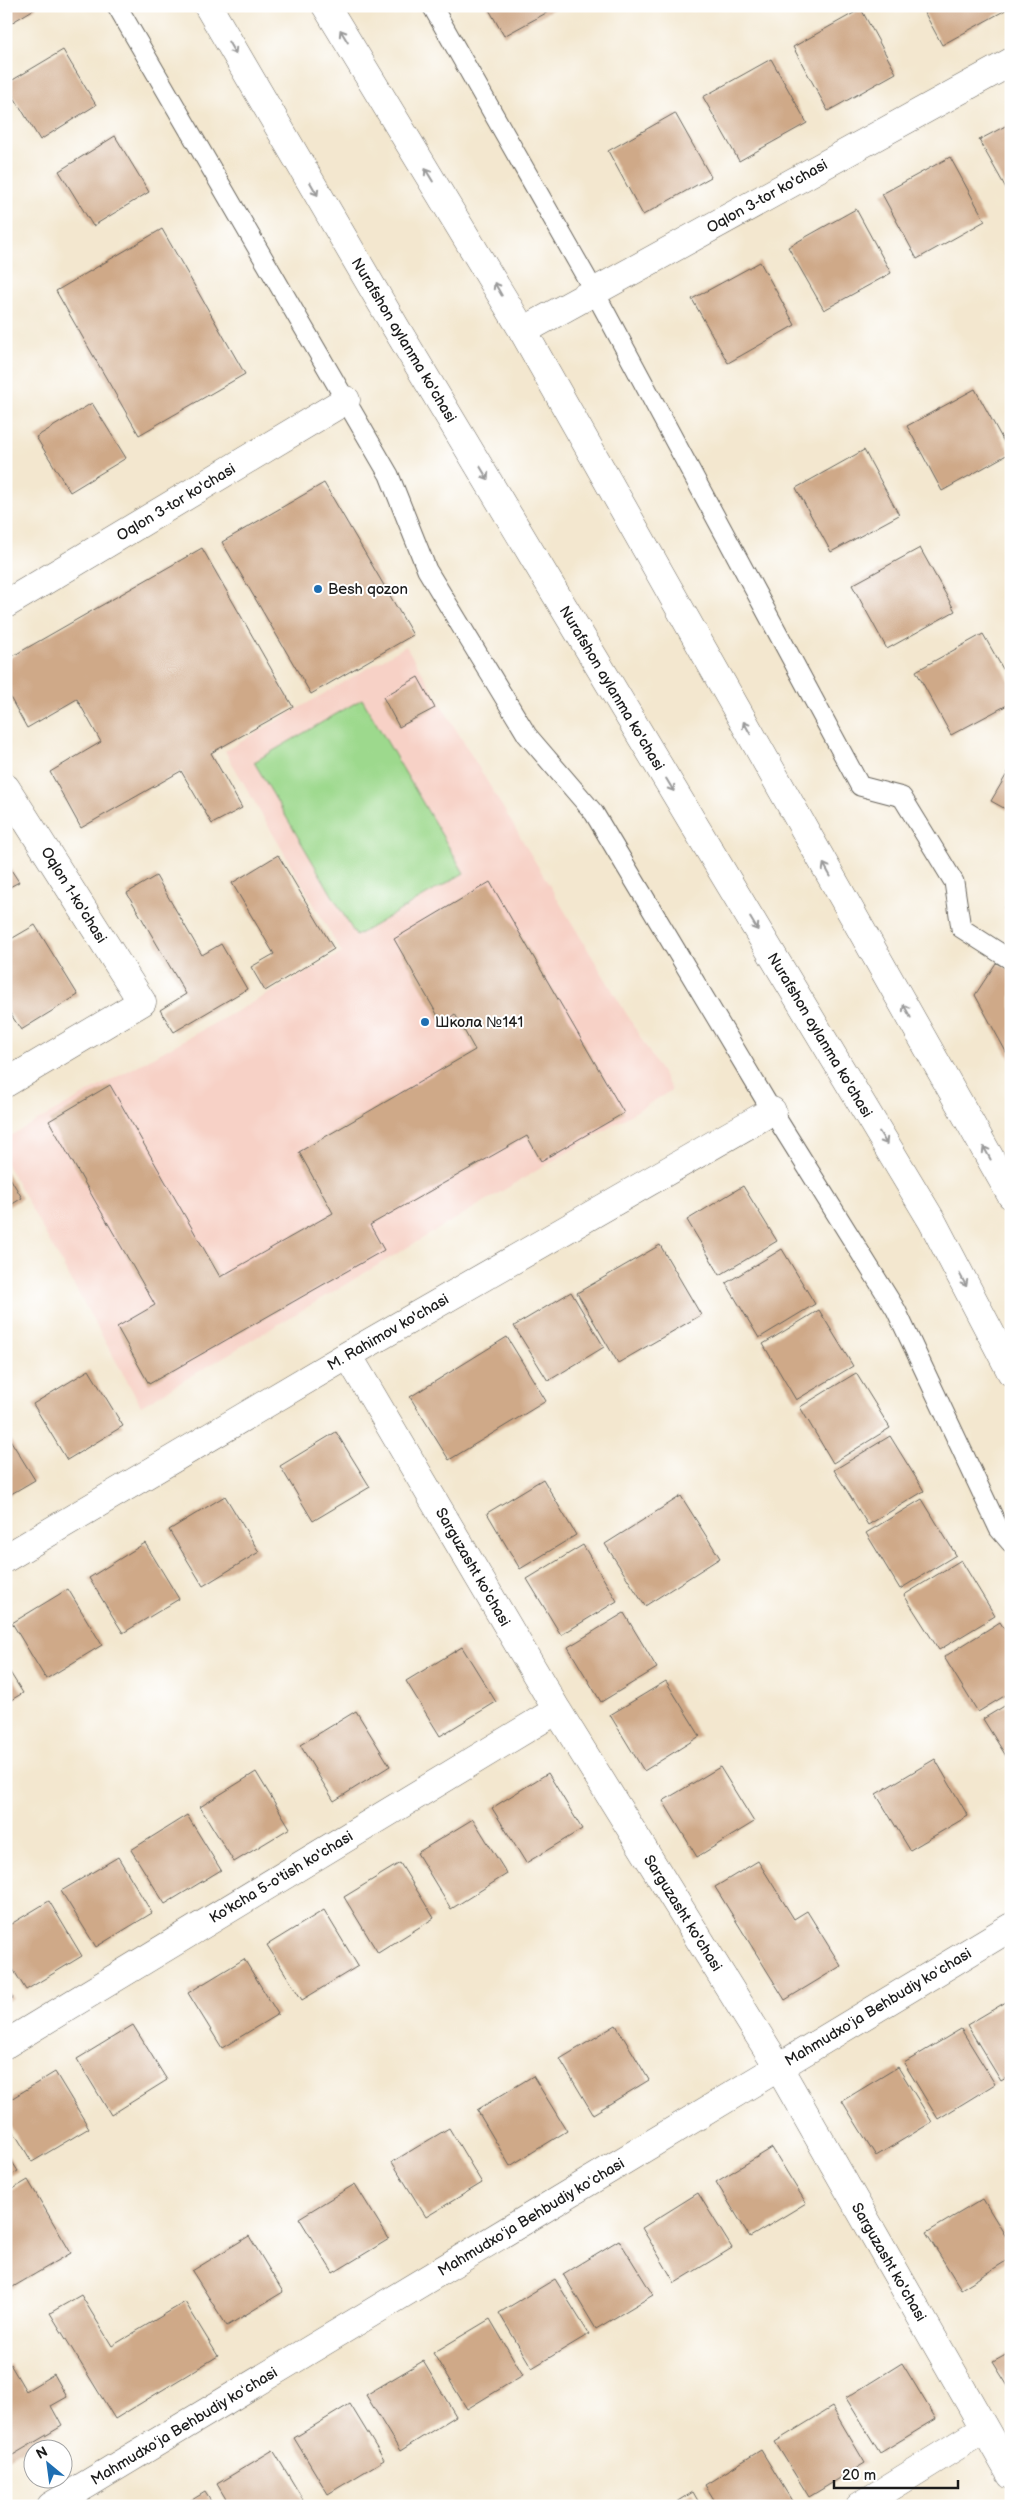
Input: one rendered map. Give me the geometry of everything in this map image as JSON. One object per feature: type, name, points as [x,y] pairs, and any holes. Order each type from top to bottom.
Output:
[{"type":"street","name":"Nurafshon aylanma ko'chasi","points":[[208,6],[396,328],[932,1221],[1011,1372]]},
{"type":"street","points":[[326,6],[523,331],[1011,1195]]},
{"type":"street","name":"Oqlon 3-tor ko'chasi","points":[[523,331],[1011,62]]},
{"type":"street","name":"Oqlon 3-tor ko'chasi","points":[[6,604],[346,400]]},
{"type":"street","name":"Oqlon 1-ko'chasi","points":[[6,788],[142,1002],[6,1083]]},
{"type":"street","name":"M. Rahimov ko'chasi","points":[[6,1558],[348,1355],[772,1111]]},
{"type":"street","name":"Sarguzasht ko'chasi","points":[[348,1355],[557,1710],[779,2068],[1011,2475]]},
{"type":"street","name":"Ko'kcha 5-o'tish ko'chasi","points":[[6,2044],[557,1710]]},
{"type":"street","name":"Mahmudxoʻja Behbudiy koʻchasi","points":[[52,2506],[1011,1927]]},
{"type":"street","points":[[860,2506],[984,2429]]},
{"type":"lane","points":[[117,6],[389,475],[426,570],[527,735],[594,813],[772,1111],[896,1310],[999,1529],[1011,1543]]},
{"type":"lane","points":[[432,6],[594,291],[860,786],[902,797],[954,882],[961,928],[1011,960]]},
{"type":"shaded area","name":"Школа №141","points":[[406,646],[672,1090],[141,1406],[6,1163],[6,1138],[342,953],[225,751]]},
{"type":"green space","points":[[362,699],[464,873],[356,936],[254,762]]},
{"type":"building","points":[[6,6],[36,6],[36,8],[6,26]]},
{"type":"building","points":[[487,6],[559,6],[504,36]]},
{"type":"building","points":[[921,6],[1011,6],[1011,7],[942,45]]},
{"type":"building","points":[[861,9],[896,73],[828,111],[793,47]]},
{"type":"building","points":[[63,50],[96,105],[40,140],[6,84]]},
{"type":"building","points":[[771,59],[807,123],[739,161],[703,97]]},
{"type":"building","points":[[675,113],[711,177],[643,215],[608,151]]},
{"type":"building","points":[[1011,123],[1011,197],[979,140]]},
{"type":"building","points":[[115,136],[149,192],[93,226],[59,171]]},
{"type":"building","points":[[950,157],[985,221],[917,259],[882,194]]},
{"type":"building","points":[[856,209],[891,273],[824,310],[788,247]]},
{"type":"building","points":[[162,229],[245,374],[139,435],[56,291]]},
{"type":"building","points":[[760,262],[795,325],[728,363],[692,299]]},
{"type":"building","points":[[975,389],[1010,453],[942,491],[907,426]]},
{"type":"building","points":[[92,403],[126,458],[70,492],[36,437]]},
{"type":"building","points":[[864,450],[899,515],[831,552],[796,488]]},
{"type":"building","points":[[324,483],[413,635],[311,694],[222,542]]},
{"type":"building","points":[[202,548],[293,707],[211,753],[242,808],[212,824],[181,771],[81,828],[50,772],[101,742],[77,699],[27,728],[6,690],[6,660]]},
{"type":"building","points":[[920,548],[955,611],[887,649],[852,585]]},
{"type":"building","points":[[983,634],[1011,683],[1011,703],[951,735],[916,671]]},
{"type":"building","points":[[418,677],[435,708],[399,727],[383,697]]},
{"type":"building","points":[[1011,767],[1011,812],[991,801]]},
{"type":"building","points":[[278,855],[334,949],[265,991],[251,967],[274,954],[232,883]]},
{"type":"building","points":[[6,862],[19,882],[6,889]]},
{"type":"building","points":[[156,876],[202,955],[221,944],[247,989],[174,1032],[160,1010],[186,994],[127,893]]},
{"type":"building","points":[[490,882],[624,1113],[541,1161],[527,1136],[370,1225],[384,1250],[149,1384],[117,1327],[155,1305],[49,1121],[110,1085],[220,1277],[333,1213],[299,1152],[475,1050],[455,1014],[442,1023],[394,939]]},
{"type":"building","points":[[1011,897],[1011,912],[1004,908]]},
{"type":"building","points":[[35,925],[78,995],[21,1030],[6,1007],[6,942]]},
{"type":"building","points":[[996,963],[1011,970],[1011,1061],[975,995]]},
{"type":"building","points":[[6,1171],[22,1198],[6,1208]]},
{"type":"building","points":[[743,1186],[777,1241],[720,1275],[687,1220]]},
{"type":"building","points":[[660,1245],[701,1315],[618,1363],[577,1293]]},
{"type":"building","points":[[782,1249],[815,1304],[759,1338],[726,1283]]},
{"type":"building","points":[[571,1292],[604,1347],[548,1381],[514,1326]]},
{"type":"building","points":[[819,1310],[853,1366],[796,1400],[763,1344]]},
{"type":"building","points":[[507,1337],[546,1401],[449,1460],[410,1397]]},
{"type":"building","points":[[89,1370],[123,1426],[67,1460],[33,1404]]},
{"type":"building","points":[[856,1373],[890,1428],[833,1463],[800,1407]]},
{"type":"building","points":[[336,1432],[370,1487],[313,1521],[280,1466]]},
{"type":"building","points":[[6,1433],[35,1480],[6,1497]]},
{"type":"building","points":[[890,1436],[924,1491],[868,1525],[834,1470]]},
{"type":"building","points":[[543,1479],[576,1535],[520,1569],[487,1513]]},
{"type":"building","points":[[225,1496],[259,1552],[203,1586],[169,1530]]},
{"type":"building","points":[[681,1496],[720,1558],[645,1606],[605,1544]]},
{"type":"building","points":[[922,1499],[956,1555],[900,1589],[866,1533]]},
{"type":"building","points":[[145,1543],[179,1599],[123,1633],[89,1578]]},
{"type":"building","points":[[583,1545],[617,1601],[561,1635],[527,1579]]},
{"type":"building","points":[[961,1560],[995,1616],[939,1650],[904,1595]]},
{"type":"building","points":[[68,1589],[102,1645],[46,1679],[12,1623]]},
{"type":"building","points":[[624,1613],[657,1668],[601,1702],[568,1647]]},
{"type":"building","points":[[1000,1622],[1011,1640],[1011,1692],[978,1712],[944,1657]]},
{"type":"building","points":[[462,1647],[496,1702],[440,1736],[406,1681]]},
{"type":"building","points":[[6,1666],[23,1693],[6,1703]]},
{"type":"building","points":[[666,1681],[700,1736],[644,1771],[610,1715]]},
{"type":"building","points":[[1011,1702],[1011,1764],[983,1719]]},
{"type":"building","points":[[356,1711],[390,1766],[334,1801],[300,1745]]},
{"type":"building","points":[[935,1759],[968,1816],[910,1850],[876,1794]]},
{"type":"building","points":[[720,1767],[754,1822],[697,1857],[663,1801]]},
{"type":"building","points":[[256,1772],[290,1828],[234,1862],[200,1807]]},
{"type":"building","points":[[548,1773],[582,1829],[526,1863],[492,1808]]},
{"type":"building","points":[[187,1815],[221,1870],[165,1904],[131,1850]]},
{"type":"building","points":[[473,1819],[507,1874],[451,1909],[417,1853]]},
{"type":"building","points":[[118,1857],[152,1913],[96,1947],[61,1891]]},
{"type":"building","points":[[758,1861],[794,1919],[807,1911],[841,1966],[785,2000],[715,1887]]},
{"type":"building","points":[[400,1863],[434,1918],[378,1953],[344,1897]]},
{"type":"building","points":[[49,1901],[82,1956],[26,1990],[6,1958],[6,1927]]},
{"type":"building","points":[[324,1910],[358,1966],[302,2000],[267,1945]]},
{"type":"building","points":[[244,1959],[278,2014],[222,2048],[188,1993]]},
{"type":"building","points":[[6,1988],[13,1998],[6,2002]]},
{"type":"building","points":[[1011,1999],[1011,2075],[1001,2081],[967,2025]]},
{"type":"building","points":[[133,2025],[167,2080],[111,2115],[77,2059]]},
{"type":"building","points":[[616,2025],[649,2080],[593,2114],[560,2059]]},
{"type":"building","points":[[961,2029],[995,2084],[938,2119],[904,2063]]},
{"type":"building","points":[[898,2067],[932,2122],[876,2156],[842,2101]]},
{"type":"building","points":[[55,2072],[89,2128],[32,2162],[6,2119],[6,2102]]},
{"type":"building","points":[[533,2076],[567,2131],[510,2166],[477,2110]]},
{"type":"building","points":[[449,2128],[482,2183],[426,2217],[392,2162]]},
{"type":"building","points":[[772,2148],[806,2203],[750,2237],[716,2182]]},
{"type":"building","points":[[6,2152],[18,2171],[6,2178]]},
{"type":"building","points":[[28,2180],[71,2253],[6,2291],[6,2193]]},
{"type":"building","points":[[355,2184],[389,2239],[333,2273],[299,2218]]},
{"type":"building","points":[[698,2193],[732,2248],[675,2283],[642,2228]]},
{"type":"building","points":[[983,2199],[1011,2245],[1011,2258],[961,2289],[926,2233]]},
{"type":"building","points":[[249,2236],[283,2292],[227,2326],[192,2271]]},
{"type":"building","points":[[619,2240],[653,2295],[596,2329],[563,2274]]},
{"type":"building","points":[[555,2279],[589,2334],[532,2368],[499,2313]]},
{"type":"building","points":[[81,2295],[112,2346],[185,2302],[218,2356],[115,2419],[50,2313]]},
{"type":"building","points":[[490,2319],[523,2375],[467,2409],[433,2353]]},
{"type":"building","points":[[1011,2352],[1011,2391],[993,2362]]},
{"type":"building","points":[[423,2361],[456,2416],[400,2451],[366,2395]]},
{"type":"building","points":[[902,2363],[936,2419],[880,2453],[846,2398]]},
{"type":"building","points":[[10,2364],[26,2391],[54,2374],[67,2397],[51,2406],[62,2426],[38,2440],[22,2440],[22,2450],[6,2459],[6,2366]]},
{"type":"building","points":[[350,2404],[384,2460],[328,2494],[294,2438]]},
{"type":"building","points":[[832,2407],[865,2463],[809,2497],[775,2442]]},
{"type":"building","points":[[273,2450],[307,2506],[230,2506],[217,2484]]},
{"type":"building","points":[[761,2450],[795,2506],[718,2506],[705,2485]]},
{"type":"building","points":[[205,2492],[214,2506],[182,2506]]},
{"type":"building","points":[[693,2492],[701,2506],[671,2506]]},
{"type":"place","name":"Besh qozon","points":[[318,589]]},
{"type":"place","name":"Школа №141","points":[[425,1022]]}]
